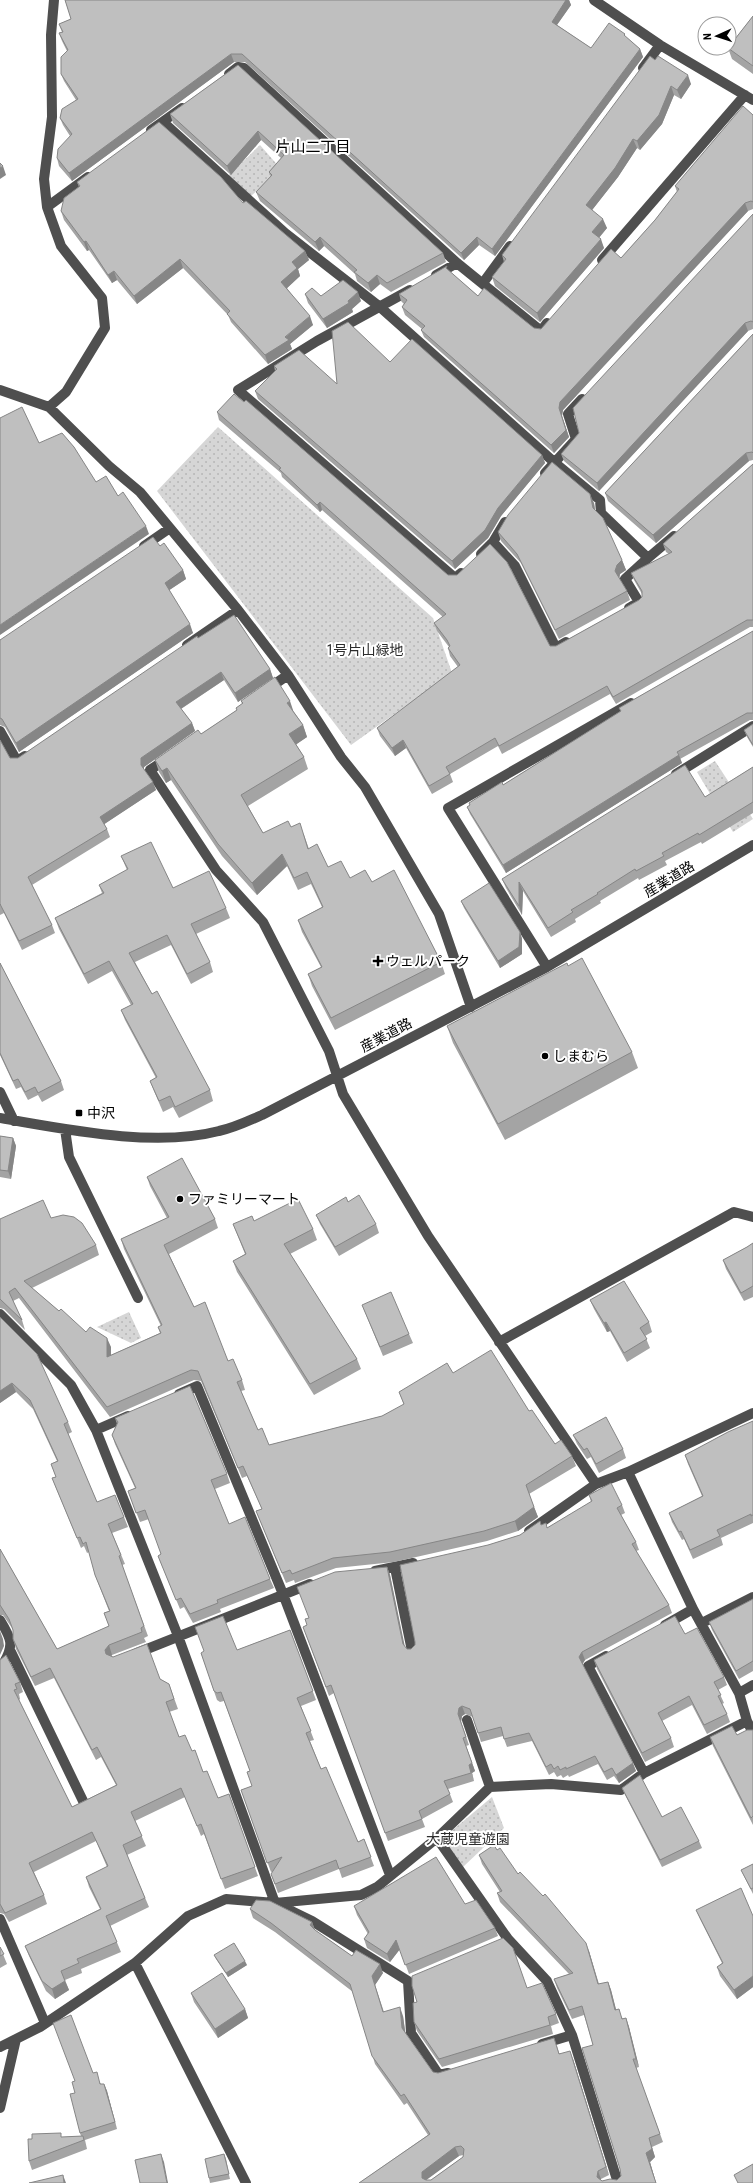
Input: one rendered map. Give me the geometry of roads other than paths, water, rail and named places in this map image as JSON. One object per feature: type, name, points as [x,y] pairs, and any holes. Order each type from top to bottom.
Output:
[{"type":"street","points":[[49,407],[66,392],[105,328],[102,298],[61,246],[47,207],[44,179],[52,117],[51,35],[54,0]]},
{"type":"street","points":[[593,270],[749,98],[660,45],[594,0]]},
{"type":"street","points":[[636,76],[660,45]]},
{"type":"street","points":[[219,80],[238,67],[244,68],[457,263],[540,330],[556,312]]},
{"type":"street","points":[[145,135],[188,103]]},
{"type":"street","points":[[163,122],[285,233],[380,307],[554,462],[603,497],[601,513],[648,558]]},
{"type":"street","points":[[47,207],[96,171]]},
{"type":"street","points":[[483,283],[516,239]]},
{"type":"street","points":[[457,263],[317,341],[238,390],[455,578],[493,542],[511,514]]},
{"type":"street","points":[[0,390],[49,407],[109,466],[140,492],[238,610],[288,675],[341,757],[365,787],[439,914],[471,1007]]},
{"type":"street","points":[[539,480],[554,462],[576,440],[568,414],[590,391]]},
{"type":"street","points":[[138,550],[170,528]]},
{"type":"street","points":[[618,613],[639,602],[625,579],[682,529]]},
{"type":"street","points":[[493,542],[515,566],[556,648],[576,636]]},
{"type":"street","points":[[180,650],[238,610]]},
{"type":"street","points":[[255,698],[288,675]]},
{"type":"street","points":[[548,967],[500,884],[448,808],[642,697]]},
{"type":"street","points":[[665,781],[753,726]]},
{"type":"street","points":[[0,731],[17,761],[37,748]]},
{"type":"street","points":[[177,752],[150,770],[216,870],[263,922],[329,1051],[339,1076],[343,1094],[351,1108],[428,1236],[596,1484]]},
{"type":"street","name":"産業道路","points":[[0,1118],[91,1133],[173,1138],[219,1131],[262,1115],[548,967],[753,845]]},
{"type":"street","points":[[0,1092],[14,1121]]},
{"type":"street","points":[[65,1129],[69,1157],[138,1298]]},
{"type":"street","points":[[499,1342],[734,1212],[753,1217]]},
{"type":"street","points":[[0,1314],[71,1385],[96,1430],[178,1636],[275,1903],[312,1921],[412,1980],[412,2033],[439,2075],[461,2069]]},
{"type":"street","points":[[168,1398],[197,1386],[283,1594],[390,1875]]},
{"type":"street","points":[[96,1430],[140,1411]]},
{"type":"street","points":[[521,1537],[596,1484],[628,1472],[753,1413]]},
{"type":"street","points":[[628,1472],[693,1609],[739,1693],[747,1721],[753,1733]]},
{"type":"street","points":[[367,1572],[395,1568],[425,1561]]},
{"type":"street","points":[[395,1568],[412,1651]]},
{"type":"street","points":[[129,1656],[317,1581]]},
{"type":"street","points":[[702,1623],[753,1597]]},
{"type":"street","points":[[658,1628],[693,1609]]},
{"type":"street","points":[[0,1620],[10,1637],[11,1652],[84,1803]]},
{"type":"street","points":[[616,1651],[588,1666],[644,1774]]},
{"type":"street","points":[[0,1665],[3,1664],[11,1652]]},
{"type":"street","points":[[739,1693],[753,1685]]},
{"type":"street","points":[[467,1720],[490,1787]]},
{"type":"street","points":[[0,2047],[45,2023],[135,1962],[188,1916],[226,1899],[275,1903],[361,1895],[377,1888],[390,1875],[437,1838],[490,1787],[551,1784],[621,1790],[644,1774],[747,1721]]},
{"type":"street","points":[[437,1838],[505,1940],[547,1981],[572,2035],[617,2181],[606,2183]]},
{"type":"street","points":[[0,1918],[45,2023]]},
{"type":"street","points":[[135,1962],[246,2183]]},
{"type":"street","points":[[535,2046],[572,2035]]},
{"type":"street","points":[[0,2108],[16,2039]]},
{"type":"place","name":"ウェルパーク","points":[[378,961]]},
{"type":"place","name":"しまむら","points":[[545,1056]]},
{"type":"place","name":"中沢","points":[[79,1113]]},
{"type":"place","name":"ファミリーマート","points":[[180,1199]]},
{"type":"district","name":"片山二丁目","points":[[313,147]]},
{"type":"park label","name":"1号片山緑地","points":[[365,650]]},
{"type":"park label","name":"大蔵児童遊園","points":[[468,1839]]}]
